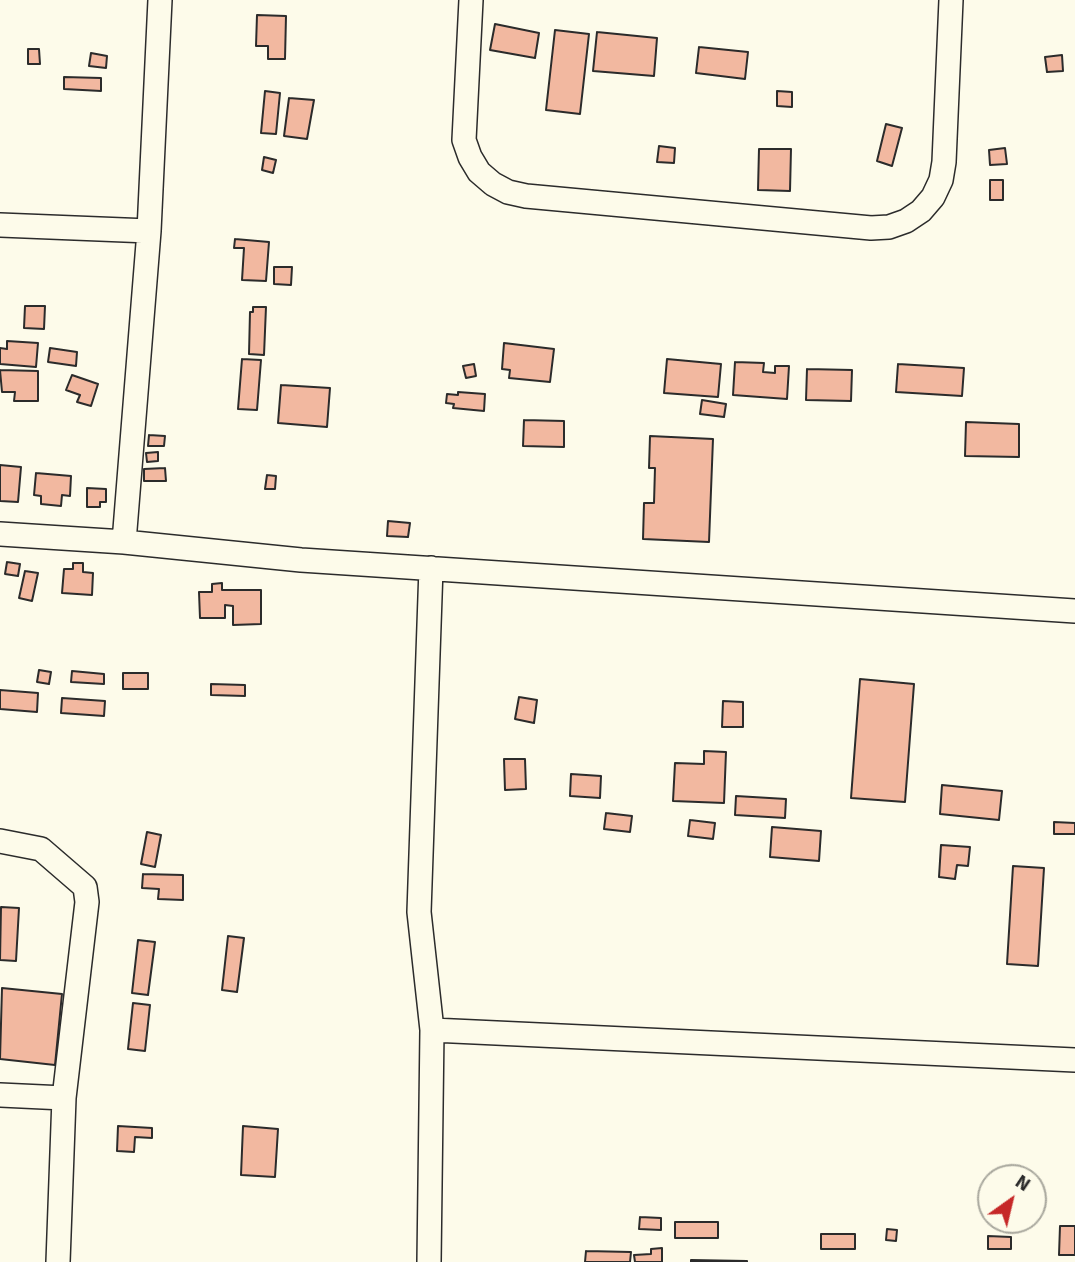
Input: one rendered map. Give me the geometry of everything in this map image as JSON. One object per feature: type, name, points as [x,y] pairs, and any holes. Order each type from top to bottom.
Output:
[{"type":"street","points":[[124,542],[149,231],[159,0]]},
{"type":"street","points":[[471,0],[464,141],[475,164],[493,184],[508,192],[526,196],[871,228],[889,227],[922,211],[941,180],[950,0]]},
{"type":"street","points":[[0,225],[149,231]]},
{"type":"street","points":[[0,534],[124,542],[301,560],[1075,611]]},
{"type":"street","points":[[429,1262],[432,1030],[419,912],[431,568]]},
{"type":"street","points":[[0,841],[41,849],[85,887],[87,902],[64,1098],[58,1262]]},
{"type":"street","points":[[432,1030],[1075,1060]]},
{"type":"street","points":[[0,1095],[64,1098]]},
{"type":"building","points":[[257,15],[286,16],[285,59],[268,59],[268,46],[256,46]]},
{"type":"building","points":[[495,24],[539,33],[535,58],[490,50]]},
{"type":"building","points":[[555,30],[589,34],[580,114],[546,110]]},
{"type":"building","points":[[597,32],[657,38],[654,76],[593,71]]},
{"type":"building","points":[[699,47],[748,52],[745,79],[696,73]]},
{"type":"building","points":[[28,49],[39,49],[40,64],[28,64]]},
{"type":"building","points":[[91,53],[107,56],[106,68],[89,66]]},
{"type":"building","points":[[1062,55],[1063,71],[1047,72],[1045,57]]},
{"type":"building","points":[[64,77],[101,78],[101,91],[64,89]]},
{"type":"building","points":[[265,91],[280,93],[276,134],[261,133]]},
{"type":"building","points":[[777,91],[792,92],[792,107],[777,106]]},
{"type":"building","points":[[289,98],[314,100],[307,139],[284,136]]},
{"type":"building","points":[[886,124],[902,128],[892,166],[877,161]]},
{"type":"building","points":[[659,146],[675,148],[674,163],[657,162]]},
{"type":"building","points":[[1005,148],[1007,164],[990,165],[989,150]]},
{"type":"building","points":[[759,149],[791,149],[790,191],[758,190]]},
{"type":"building","points":[[264,157],[276,160],[273,173],[262,170]]},
{"type":"building","points":[[990,180],[1003,180],[1003,200],[990,200]]},
{"type":"building","points":[[235,239],[269,242],[266,281],[242,280],[244,248],[234,248]]},
{"type":"building","points":[[274,267],[292,267],[291,285],[274,284]]},
{"type":"building","points":[[25,306],[45,306],[44,329],[24,328]]},
{"type":"building","points":[[253,307],[266,307],[264,355],[249,354],[250,312],[253,312]]},
{"type":"building","points":[[7,341],[38,343],[36,367],[0,364],[0,348],[7,349]]},
{"type":"building","points":[[504,343],[554,349],[550,382],[509,378],[510,370],[502,369]]},
{"type":"building","points":[[50,348],[77,352],[76,366],[48,362]]},
{"type":"building","points":[[242,359],[261,360],[257,410],[238,409]]},
{"type":"building","points":[[667,359],[721,364],[718,397],[664,393]]},
{"type":"building","points":[[735,362],[764,363],[763,372],[775,373],[775,366],[789,366],[787,399],[733,395]]},
{"type":"building","points":[[474,364],[476,376],[466,378],[463,366]]},
{"type":"building","points":[[898,364],[964,368],[962,396],[896,392]]},
{"type":"building","points":[[807,369],[852,370],[851,401],[806,400]]},
{"type":"building","points":[[0,370],[38,371],[38,401],[14,401],[15,392],[2,392]]},
{"type":"building","points":[[72,375],[98,384],[91,406],[77,402],[80,395],[66,390]]},
{"type":"building","points":[[281,385],[330,388],[327,427],[278,423]]},
{"type":"building","points":[[458,392],[485,394],[484,411],[453,408],[454,404],[446,403],[447,394],[458,395]]},
{"type":"building","points":[[702,400],[726,404],[724,417],[700,414]]},
{"type":"building","points":[[524,420],[564,421],[564,447],[523,446]]},
{"type":"building","points":[[966,422],[1019,424],[1019,457],[965,456]]},
{"type":"building","points":[[149,435],[165,436],[164,446],[148,446]]},
{"type":"building","points":[[650,436],[713,439],[709,542],[643,539],[644,503],[654,503],[655,468],[649,468]]},
{"type":"building","points":[[158,452],[158,461],[147,462],[146,453]]},
{"type":"building","points":[[0,465],[21,467],[18,502],[0,501]]},
{"type":"building","points":[[165,468],[166,481],[144,481],[144,469]]},
{"type":"building","points":[[36,473],[71,476],[70,496],[62,495],[61,506],[41,504],[41,496],[34,495]]},
{"type":"building","points":[[267,475],[276,476],[275,489],[265,489]]},
{"type":"building","points":[[87,488],[106,489],[106,502],[100,502],[100,507],[87,507]]},
{"type":"building","points":[[388,521],[410,523],[408,537],[387,536]]},
{"type":"building","points":[[7,562],[20,564],[18,576],[5,574]]},
{"type":"building","points":[[73,563],[83,563],[83,572],[93,573],[92,595],[62,593],[64,569],[73,569]]},
{"type":"building","points":[[25,571],[38,573],[32,601],[19,598]]},
{"type":"building","points":[[222,583],[222,590],[261,590],[261,624],[233,625],[233,606],[225,605],[225,618],[200,618],[199,592],[212,592],[212,584]]},
{"type":"building","points":[[39,670],[51,672],[49,684],[37,682]]},
{"type":"building","points":[[72,671],[104,674],[104,684],[71,682]]},
{"type":"building","points":[[123,673],[148,673],[148,689],[123,689]]},
{"type":"building","points":[[860,679],[914,684],[905,802],[851,798]]},
{"type":"building","points":[[211,684],[245,685],[245,696],[211,695]]},
{"type":"building","points":[[0,690],[38,693],[37,712],[0,709]]},
{"type":"building","points":[[519,697],[537,700],[534,723],[515,719]]},
{"type":"building","points":[[62,698],[105,701],[104,716],[61,713]]},
{"type":"building","points":[[723,701],[743,702],[743,727],[722,727]]},
{"type":"building","points":[[704,751],[726,752],[724,803],[673,801],[675,763],[704,764]]},
{"type":"building","points":[[504,759],[525,759],[526,789],[505,790]]},
{"type":"building","points":[[571,774],[601,776],[600,798],[570,796]]},
{"type":"building","points":[[942,785],[1002,791],[999,820],[940,814]]},
{"type":"building","points":[[736,796],[786,799],[785,818],[735,815]]},
{"type":"building","points":[[606,813],[632,816],[630,832],[604,829]]},
{"type":"building","points":[[690,820],[715,823],[713,839],[688,836]]},
{"type":"building","points":[[1054,822],[1075,823],[1075,834],[1054,834]]},
{"type":"building","points":[[772,827],[821,831],[819,861],[770,857]]},
{"type":"building","points":[[147,832],[161,835],[155,867],[141,864]]},
{"type":"building","points":[[941,845],[970,847],[968,866],[957,865],[955,879],[939,877]]},
{"type":"building","points":[[1013,866],[1044,868],[1038,966],[1007,964]]},
{"type":"building","points":[[143,874],[183,875],[183,900],[158,899],[159,889],[142,888]]},
{"type":"building","points":[[1,907],[19,908],[16,961],[0,960]]},
{"type":"building","points":[[228,936],[244,938],[237,992],[222,990]]},
{"type":"building","points":[[138,940],[155,942],[148,995],[132,993]]},
{"type":"building","points":[[2,988],[62,994],[55,1065],[0,1059]]},
{"type":"building","points":[[133,1003],[150,1005],[145,1051],[128,1049]]},
{"type":"building","points":[[118,1126],[152,1128],[152,1138],[135,1137],[134,1152],[117,1151]]},
{"type":"building","points":[[243,1126],[278,1129],[275,1177],[241,1175]]},
{"type":"building","points":[[640,1217],[661,1218],[661,1230],[639,1229]]},
{"type":"building","points":[[675,1222],[718,1222],[718,1238],[675,1238]]},
{"type":"building","points":[[1060,1226],[1075,1226],[1075,1255],[1059,1255]]},
{"type":"building","points":[[887,1229],[897,1230],[896,1241],[886,1240]]},
{"type":"building","points":[[821,1234],[855,1234],[855,1249],[821,1249]]},
{"type":"building","points":[[988,1236],[1011,1237],[1011,1249],[988,1249]]},
{"type":"building","points":[[662,1248],[662,1262],[635,1262],[634,1255],[651,1254],[651,1249]]},
{"type":"building","points":[[586,1251],[631,1252],[630,1262],[585,1262]]},
{"type":"building","points":[[747,1261],[747,1262],[691,1262]]}]
